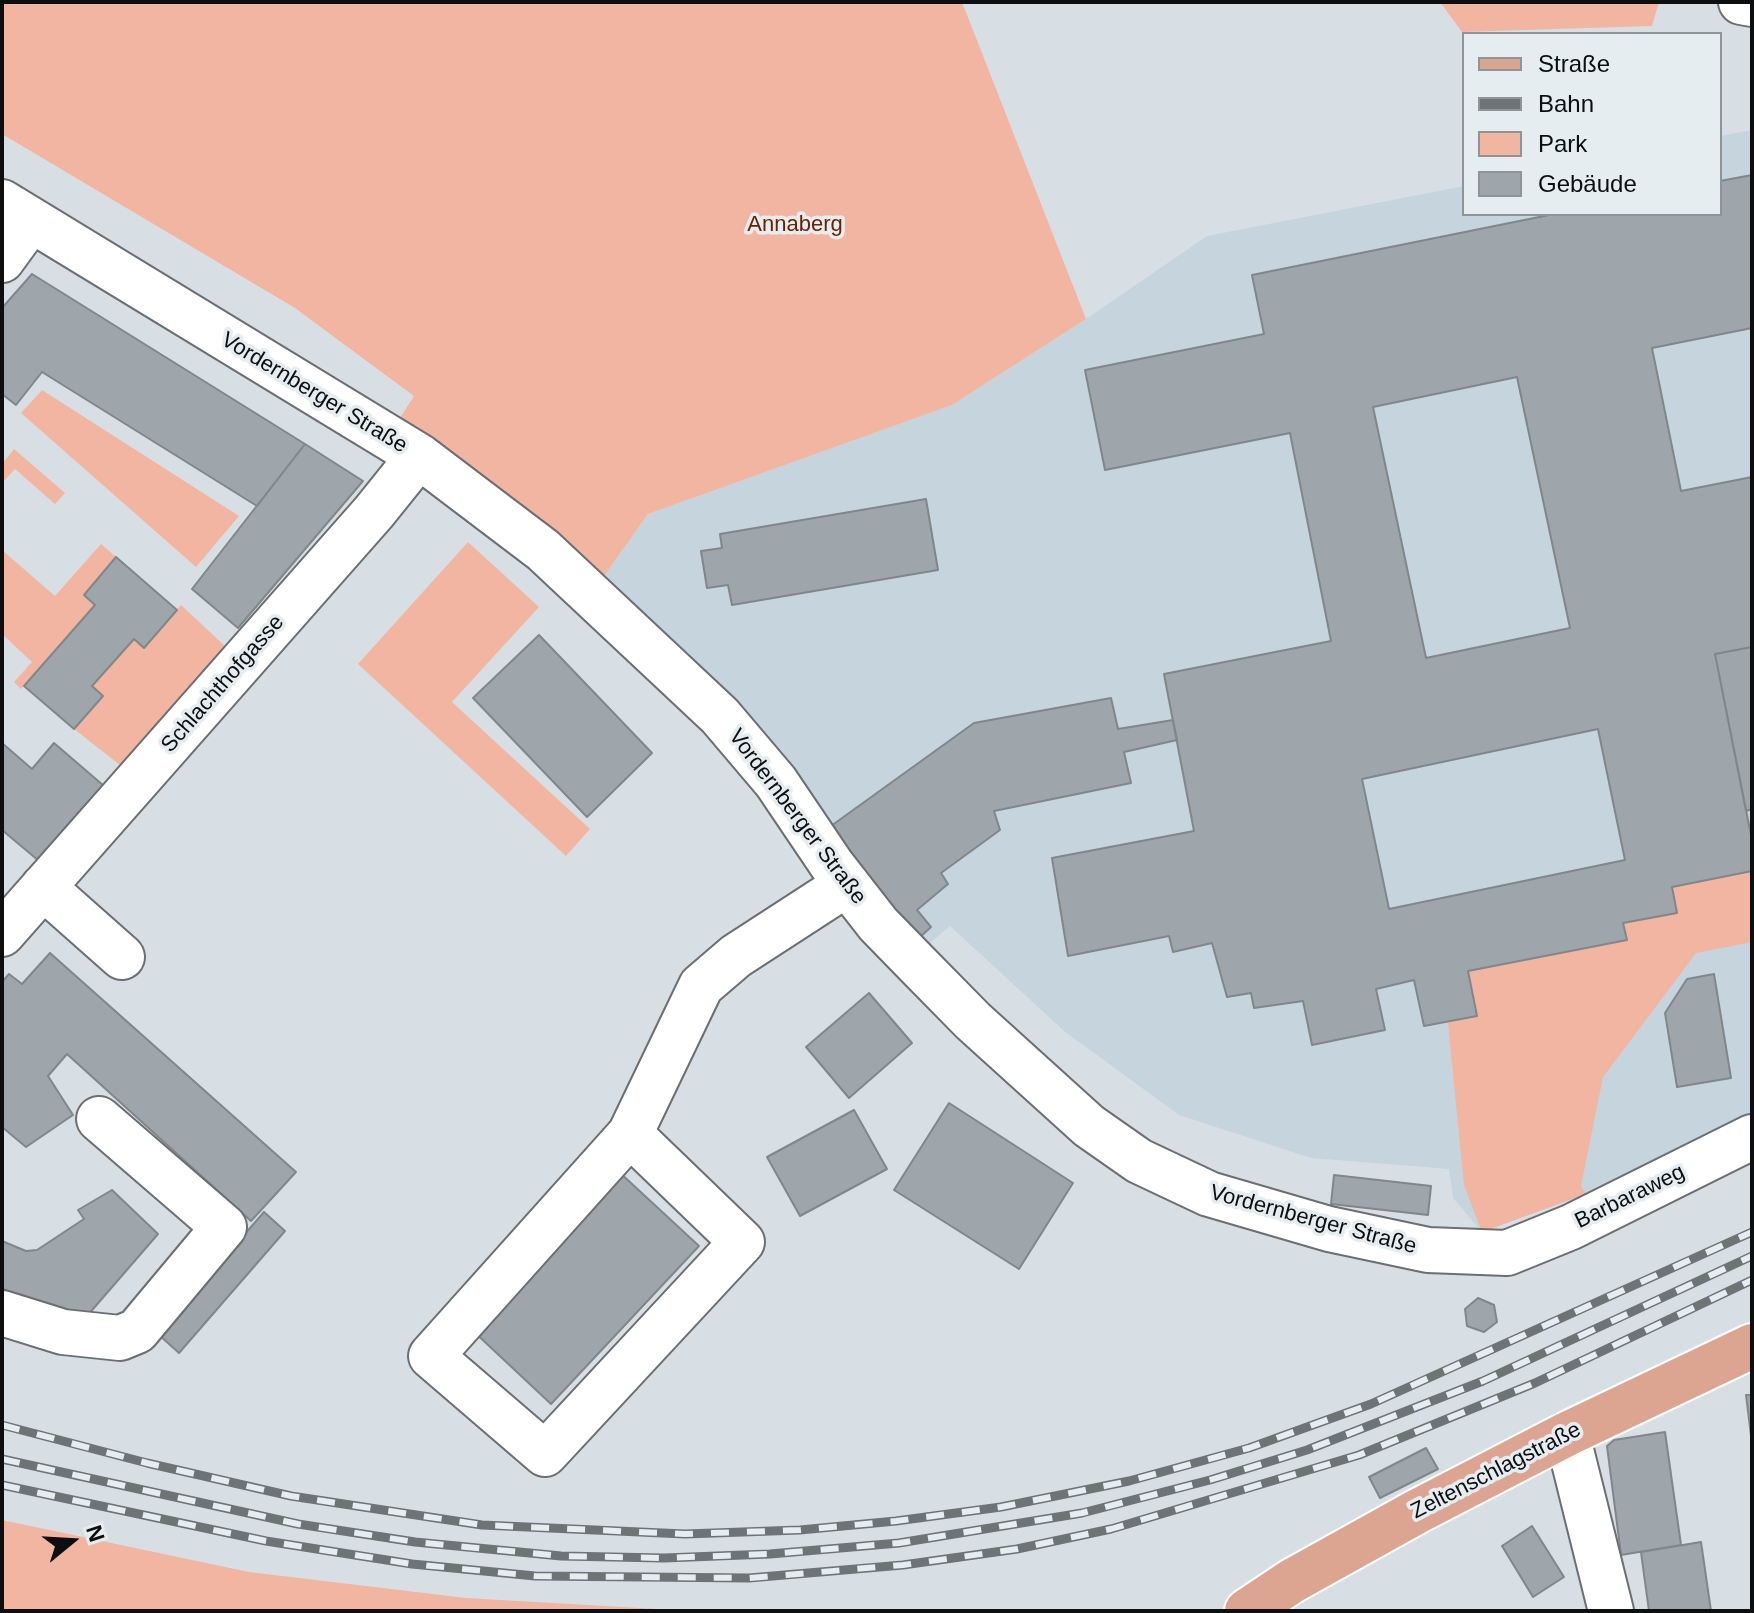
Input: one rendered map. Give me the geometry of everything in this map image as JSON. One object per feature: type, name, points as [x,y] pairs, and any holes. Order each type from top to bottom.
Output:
[{"type":"main road","name":"Zeltenschlagstraße","points":[[1247,1611],[1355,1545],[1567,1434],[1752,1346]]},
{"type":"street","points":[[1741,2],[1752,4]]},
{"type":"street","points":[[2,260],[16,211]]},
{"type":"street","name":"Vordernberger Straße","points":[[16,211],[419,456],[543,550],[720,716],[776,782],[878,924],[973,1021],[1089,1126],[1139,1161],[1209,1194],[1329,1229],[1428,1250],[1507,1253]]},
{"type":"street","name":"Schlachthofgasse","points":[[23,910],[374,512],[419,456]]},
{"type":"street","points":[[630,1134],[742,1242],[545,1454],[431,1356],[630,1134],[701,986],[736,956],[847,884]]},
{"type":"street","points":[[23,910],[112,968]]},
{"type":"street","points":[[2,1313],[63,1332],[120,1338],[137,1331],[224,1227],[99,1119]]},
{"type":"street","name":"Barbaraweg","points":[[1507,1253],[1571,1227],[1752,1137]]},
{"type":"street","points":[[1567,1434],[1611,1611]]},
{"type":"shaded area","points":[[1752,130],[1752,1117],[1586,1194],[1482,1232],[1453,1198],[1449,1169],[1311,1158],[1179,1115],[1064,1031],[950,926],[923,949],[716,691],[604,576],[648,514],[952,405],[1207,236],[1462,186],[1462,216],[1722,216],[1722,136]]},
{"type":"green space","name":"Annaberg","points":[[2,2],[962,2],[1086,319],[952,405],[648,514],[604,576],[487,478],[400,418],[414,396],[295,308],[2,134]]},
{"type":"green space","points":[[1440,2],[1659,2],[1652,26],[1462,32]]},
{"type":"green space","points":[[42,390],[239,516],[196,567],[21,413]]},
{"type":"green space","points":[[14,449],[65,493],[55,504],[15,469],[2,483],[2,464]]},
{"type":"green space","points":[[468,542],[539,607],[452,702],[590,829],[566,856],[358,664]]},
{"type":"green space","points":[[101,544],[116,557],[84,595],[95,605],[21,689],[14,682],[32,662],[2,634],[2,550],[55,596]]},
{"type":"green space","points":[[181,605],[227,648],[120,765],[74,729],[103,696],[92,686],[134,639],[144,648]]},
{"type":"green space","points":[[1752,871],[1752,942],[1696,953],[1603,1077],[1581,1186],[1586,1194],[1482,1232],[1464,1185],[1448,1023],[1477,1015],[1468,971],[1626,940],[1623,923],[1677,913],[1672,887]]},
{"type":"green space","points":[[2,1520],[249,1572],[466,1598],[692,1611],[2,1611]]},
{"type":"building","points":[[1752,175],[1752,328],[1652,348],[1681,491],[1752,477],[1752,647],[1715,654],[1752,840],[1752,871],[1672,887],[1677,913],[1623,923],[1627,940],[1468,971],[1477,1016],[1424,1026],[1414,980],[1376,989],[1385,1030],[1312,1045],[1303,1001],[1254,1008],[1251,993],[1227,997],[1212,943],[1173,952],[1169,936],[1068,956],[1052,858],[1194,831],[1164,674],[1331,641],[1290,433],[1105,470],[1085,370],[1264,334],[1252,275],[1544,216],[1722,216],[1722,181]],"holes":[[[1517,377],[1570,628],[1426,658],[1373,407]],[[1598,729],[1625,860],[1389,909],[1362,779]]]},
{"type":"building","points":[[32,274],[305,444],[257,506],[42,372],[16,405],[2,394],[2,308]]},
{"type":"building","points":[[305,444],[363,481],[238,628],[192,589]]},
{"type":"building","points":[[926,499],[938,570],[732,605],[728,585],[707,588],[701,551],[722,548],[720,534]]},
{"type":"building","points":[[116,557],[177,610],[144,648],[134,639],[92,686],[103,696],[74,729],[24,686],[95,605],[84,595]]},
{"type":"building","points":[[539,635],[652,753],[587,817],[473,698]]},
{"type":"building","points":[[1752,647],[1752,809],[1746,811],[1715,654]]},
{"type":"building","points":[[1111,698],[1118,729],[1173,720],[1177,740],[1124,752],[1131,783],[994,811],[1000,830],[941,873],[948,884],[917,910],[931,927],[918,939],[831,826],[974,723]]},
{"type":"building","points":[[2,743],[32,769],[54,743],[104,786],[39,861],[2,830]]},
{"type":"building","points":[[50,953],[296,1172],[251,1221],[67,1054],[48,1076],[73,1115],[26,1147],[2,1127],[2,982],[9,974],[22,984]]},
{"type":"building","points":[[1714,974],[1731,1078],[1677,1087],[1665,1013],[1687,979]]},
{"type":"building","points":[[869,993],[912,1043],[849,1098],[806,1047]]},
{"type":"building","points":[[949,1103],[1073,1183],[1019,1269],[894,1190]]},
{"type":"building","points":[[854,1110],[887,1169],[800,1216],[767,1157]]},
{"type":"building","points":[[618,1171],[699,1246],[551,1404],[471,1329]]},
{"type":"building","points":[[1334,1175],[1431,1186],[1428,1215],[1331,1204]]},
{"type":"building","points":[[112,1190],[158,1234],[87,1316],[2,1289],[2,1241],[26,1251],[37,1250],[84,1219],[78,1210]]},
{"type":"building","points":[[264,1212],[285,1231],[179,1353],[158,1334]]},
{"type":"building","points":[[1478,1298],[1494,1305],[1497,1322],[1484,1332],[1467,1326],[1465,1309]]},
{"type":"building","points":[[1746,1395],[1752,1395],[1752,1444]]},
{"type":"building","points":[[1665,1432],[1681,1545],[1621,1555],[1607,1446],[1614,1440]]},
{"type":"building","points":[[1426,1448],[1438,1469],[1380,1498],[1369,1477]]},
{"type":"building","points":[[1532,1526],[1564,1577],[1533,1597],[1502,1546]]},
{"type":"building","points":[[1701,1542],[1711,1611],[1649,1611],[1641,1552]]},
{"type":"railway","points":[[2,1425],[291,1496],[482,1525],[685,1534],[800,1530],[896,1521],[1001,1507],[1129,1481],[1249,1448],[1371,1404],[1752,1232]]},
{"type":"railway","points":[[2,1459],[298,1524],[415,1542],[561,1556],[664,1558],[770,1554],[899,1543],[1082,1513],[1210,1480],[1307,1450],[1483,1381],[1752,1256]]},
{"type":"railway","points":[[2,1485],[266,1541],[412,1564],[535,1576],[749,1578],[903,1565],[1017,1549],[1111,1529],[1359,1455],[1535,1383],[1752,1280]]}]
